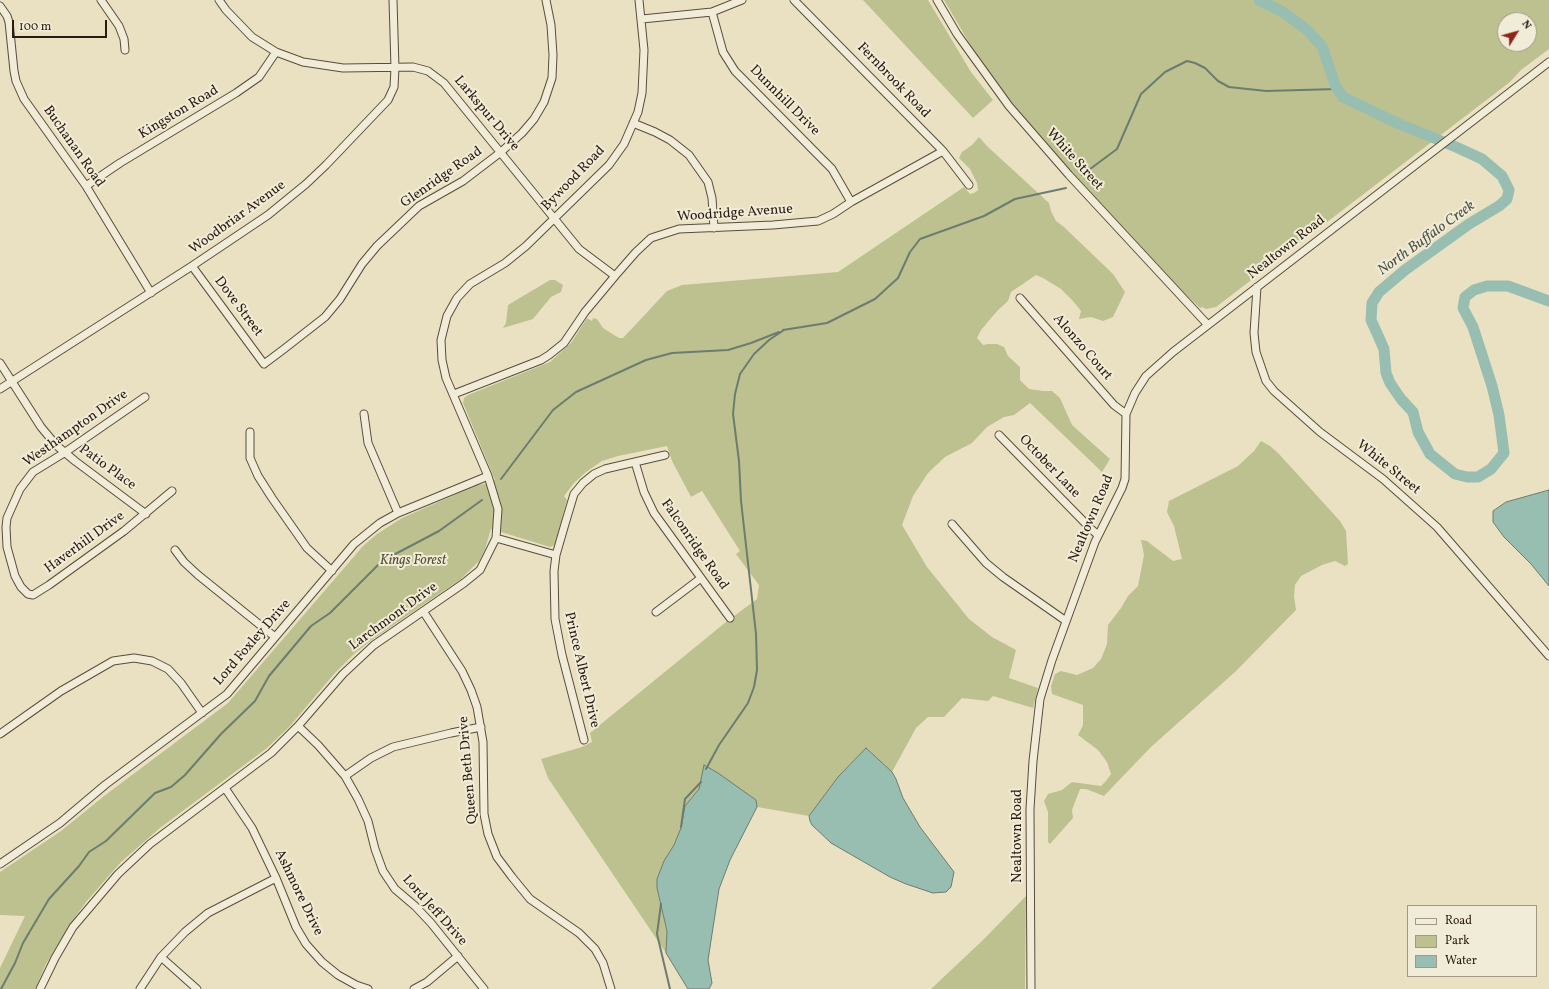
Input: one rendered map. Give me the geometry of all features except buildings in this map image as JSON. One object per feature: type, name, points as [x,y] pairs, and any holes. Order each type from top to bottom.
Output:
[{"type":"street","points":[[101,0],[119,26],[124,39],[125,50]]},
{"type":"street","name":"Larkspur Drive","points":[[219,0],[226,10],[252,37],[276,52],[303,62],[343,68],[413,67],[428,71],[444,83],[579,249],[615,276]]},
{"type":"street","name":"Woodbriar Avenue","points":[[0,389],[151,293],[268,215],[306,184],[331,160],[388,100],[394,87],[395,68],[393,0]]},
{"type":"street","name":"Glenridge Road","points":[[264,364],[325,317],[340,299],[362,264],[377,246],[420,206],[463,182],[501,152],[522,133],[534,119],[544,102],[552,78],[553,55],[551,25],[546,0]]},
{"type":"street","name":"Bywood Road","points":[[482,276],[505,263],[526,246],[609,165],[624,144],[638,112],[642,93],[644,50],[639,0]]},
{"type":"street","points":[[642,19],[712,12],[742,0]]},
{"type":"street","name":"Fernbrook Road","points":[[794,0],[943,151],[968,185]]},
{"type":"street","name":"White Street","points":[[937,0],[957,34],[1009,106],[1069,176],[1208,325]]},
{"type":"street","name":"Buchanan Road","points":[[0,6],[9,22],[14,71],[16,81],[24,99],[86,186],[151,293]]},
{"type":"street","name":"Dunnhill Drive","points":[[712,12],[723,52],[735,71],[832,169],[851,202]]},
{"type":"street","name":"Kingston Road","points":[[86,186],[120,163],[236,93],[258,76],[276,52]]},
{"type":"street","name":"Nealtown Road","points":[[1031,989],[1030,809],[1033,761],[1040,699],[1066,620],[1098,535],[1122,488],[1125,479],[1126,414],[1135,393],[1146,376],[1163,360],[1549,62]]},
{"type":"street","points":[[633,123],[670,140],[689,155],[708,182],[712,198],[714,228]]},
{"type":"street","name":"Woodridge Avenue","points":[[454,394],[541,360],[549,355],[564,343],[585,312],[636,252],[651,238],[679,229],[773,225],[818,221],[833,214],[851,202],[943,151]]},
{"type":"street","name":"Dove Street","points":[[192,266],[264,364]]},
{"type":"street","name":"Larchmont Drive","points":[[40,989],[55,958],[73,927],[118,874],[150,844],[271,754],[298,726],[358,658],[374,645],[464,584],[480,570],[496,538],[498,508],[488,476],[446,378],[442,360],[441,340],[447,316],[457,298],[470,284],[482,276]]},
{"type":"street","name":"White Street","points":[[1257,287],[1254,333],[1256,352],[1266,381],[1320,432],[1383,479],[1437,527],[1549,656]]},
{"type":"street","name":"Alonzo Court","points":[[1020,298],[1114,405],[1126,414]]},
{"type":"street","name":"Patio Place","points":[[0,363],[41,427],[64,453],[146,514]]},
{"type":"street","name":"Westhampton Drive","points":[[28,594],[21,587],[11,563],[3,517],[20,489],[33,472],[64,453],[145,397]]},
{"type":"street","points":[[364,414],[368,443],[398,513]]},
{"type":"street","points":[[250,432],[250,458],[258,476],[307,548],[332,571]]},
{"type":"street","name":"October Lane","points":[[999,435],[1098,535]]},
{"type":"street","name":"Prince Albert Drive","points":[[584,740],[554,619],[556,554],[574,494],[583,483],[594,474],[605,469],[664,455]]},
{"type":"street","name":"Falconridge Road","points":[[635,462],[640,481],[649,504],[730,618]]},
{"type":"street","name":"Lord Foxley Drive","points":[[0,864],[60,823],[105,785],[227,694],[354,544],[380,524],[398,513],[488,476]]},
{"type":"street","name":"Haverhill Drive","points":[[28,594],[34,594],[49,585],[124,532],[172,491]]},
{"type":"street","points":[[952,524],[971,548],[992,568],[1066,620]]},
{"type":"street","points":[[496,538],[556,554]]},
{"type":"street","points":[[175,550],[184,562],[198,575],[275,637]]},
{"type":"street","points":[[656,612],[701,578]]},
{"type":"street","name":"Queen Beth Drive","points":[[423,611],[462,670],[475,702],[483,742],[484,814],[488,834],[497,857],[530,899],[579,933],[596,949],[603,963],[611,989]]},
{"type":"street","points":[[0,734],[62,691],[113,661],[134,658],[152,661],[168,669],[181,683],[202,713]]},
{"type":"street","name":"Lord Jeff Drive","points":[[298,726],[318,745],[345,776],[368,821],[375,849],[384,871],[395,889],[415,906],[484,989]]},
{"type":"street","points":[[345,776],[371,758],[394,747],[451,732],[481,727]]},
{"type":"street","name":"Ashmore Drive","points":[[225,788],[252,828],[276,878],[296,927],[306,944],[322,962],[338,975],[356,985],[368,989]]},
{"type":"street","points":[[140,989],[162,957],[185,932],[208,913],[276,878]]},
{"type":"street","points":[[414,989],[427,982],[458,956]]},
{"type":"street","points":[[162,957],[197,989]]},
{"type":"green space","points":[[863,0],[928,0],[971,72],[993,100],[973,118]]},
{"type":"green space","points":[[944,0],[1549,0],[1549,49],[1521,70],[1510,82],[1216,307],[1206,309],[1202,307],[1200,308],[1185,294],[1019,115],[981,63]]},
{"type":"green space","name":"Kings Forest","points":[[979,137],[1049,203],[1056,221],[1113,274],[1125,292],[1113,317],[1103,321],[1091,317],[1079,319],[1081,311],[1073,301],[1061,289],[1036,275],[1011,292],[1008,301],[981,330],[977,338],[983,345],[997,344],[1004,347],[1008,356],[1020,367],[1020,380],[1029,389],[1052,391],[1060,398],[1072,425],[1110,459],[1102,472],[1030,403],[1014,415],[1004,417],[987,427],[972,443],[945,457],[928,473],[913,496],[902,525],[927,567],[969,619],[992,637],[1016,650],[1009,678],[1038,688],[1033,708],[993,696],[988,701],[962,698],[944,717],[928,717],[916,728],[892,772],[866,748],[838,777],[809,816],[757,807],[756,800],[704,766],[699,789],[685,806],[681,828],[674,845],[660,870],[657,888],[667,931],[666,953],[548,778],[541,759],[582,747],[592,742],[590,733],[726,622],[757,599],[759,585],[736,554],[740,551],[702,491],[691,497],[672,461],[667,446],[618,456],[602,461],[586,472],[574,483],[564,496],[567,500],[555,544],[553,546],[550,547],[491,529],[485,549],[479,561],[461,579],[373,639],[354,654],[334,674],[290,726],[267,748],[160,828],[121,862],[86,902],[69,926],[46,964],[35,989],[0,989],[0,968],[25,916],[0,915],[0,872],[61,831],[104,796],[228,703],[363,546],[377,534],[402,518],[477,485],[495,480],[463,403],[464,398],[468,395],[550,362],[571,343],[587,318],[592,321],[593,318],[597,319],[603,328],[619,338],[623,338],[667,291],[682,285],[838,272],[964,187],[970,194],[978,190],[977,183],[970,169],[959,158],[962,152],[972,145]]},
{"type":"green space","points":[[550,280],[555,280],[563,285],[561,292],[551,297],[533,319],[503,328],[506,323],[508,305]]},
{"type":"green space","points":[[1261,441],[1270,446],[1279,454],[1340,521],[1346,531],[1348,564],[1345,566],[1335,561],[1322,565],[1301,576],[1295,585],[1294,596],[1296,610],[1235,672],[1151,747],[1104,796],[1086,789],[1080,789],[1072,810],[1073,818],[1050,844],[1048,842],[1048,812],[1044,801],[1048,794],[1062,790],[1072,782],[1101,786],[1111,774],[1107,762],[1098,750],[1078,735],[1083,725],[1083,705],[1052,694],[1051,686],[1055,674],[1061,671],[1077,675],[1093,668],[1101,659],[1107,644],[1108,625],[1128,596],[1138,586],[1144,555],[1141,540],[1147,541],[1173,561],[1182,559],[1174,526],[1167,512],[1169,501],[1238,466],[1254,451]]},
{"type":"green space","points":[[1026,896],[1025,989],[931,989],[983,940]]},
{"type":"water","points":[[1549,490],[1549,586],[1531,564],[1504,537],[1493,522],[1493,511],[1506,502]]},
{"type":"water","points":[[866,748],[892,772],[903,798],[920,827],[954,872],[951,887],[946,892],[933,893],[890,877],[831,843],[812,825],[809,816],[838,777]]},
{"type":"water","points":[[704,765],[756,800],[757,807],[730,860],[719,889],[708,960],[712,983],[709,989],[688,989],[666,953],[667,931],[657,888],[657,879],[664,861],[674,845],[681,828],[685,806],[699,789]]},
{"type":"waterway","name":"North Buffalo Creek","points":[[1259,0],[1283,12],[1306,29],[1322,46],[1336,87],[1343,97],[1397,123],[1482,159],[1502,176],[1509,190],[1507,199],[1499,206],[1469,224],[1405,270],[1379,292],[1372,303],[1371,320],[1384,349],[1386,373],[1390,383],[1401,399],[1413,412],[1418,432],[1430,454],[1455,474],[1467,477],[1478,477],[1491,469],[1504,453],[1499,415],[1492,386],[1473,327],[1463,308],[1465,297],[1474,290],[1487,286],[1508,286],[1549,301]]},
{"type":"waterway","points":[[1082,175],[1117,149],[1141,94],[1165,72],[1187,61],[1205,68],[1218,81],[1229,87],[1266,91],[1337,89]]},
{"type":"waterway","points":[[783,330],[827,323],[875,299],[898,278],[910,252],[920,239],[984,216],[1015,199],[1066,188]]},
{"type":"waterway","points":[[706,769],[719,745],[748,703],[754,687],[757,670],[756,634],[733,414],[735,394],[740,374],[754,354],[769,340],[784,330]]},
{"type":"waterway","points":[[501,479],[553,410],[576,392],[646,360],[672,353],[728,350],[779,332]]},
{"type":"waterway","points":[[1,989],[15,963],[23,943],[49,899],[79,866],[89,852],[106,841],[155,793],[171,787],[185,775],[221,734],[255,701],[269,676],[311,626],[330,613],[382,561],[439,531],[482,500]]},
{"type":"waterway","points":[[681,827],[685,799],[701,782]]},
{"type":"waterway","points":[[661,904],[657,934],[670,989]]}]
